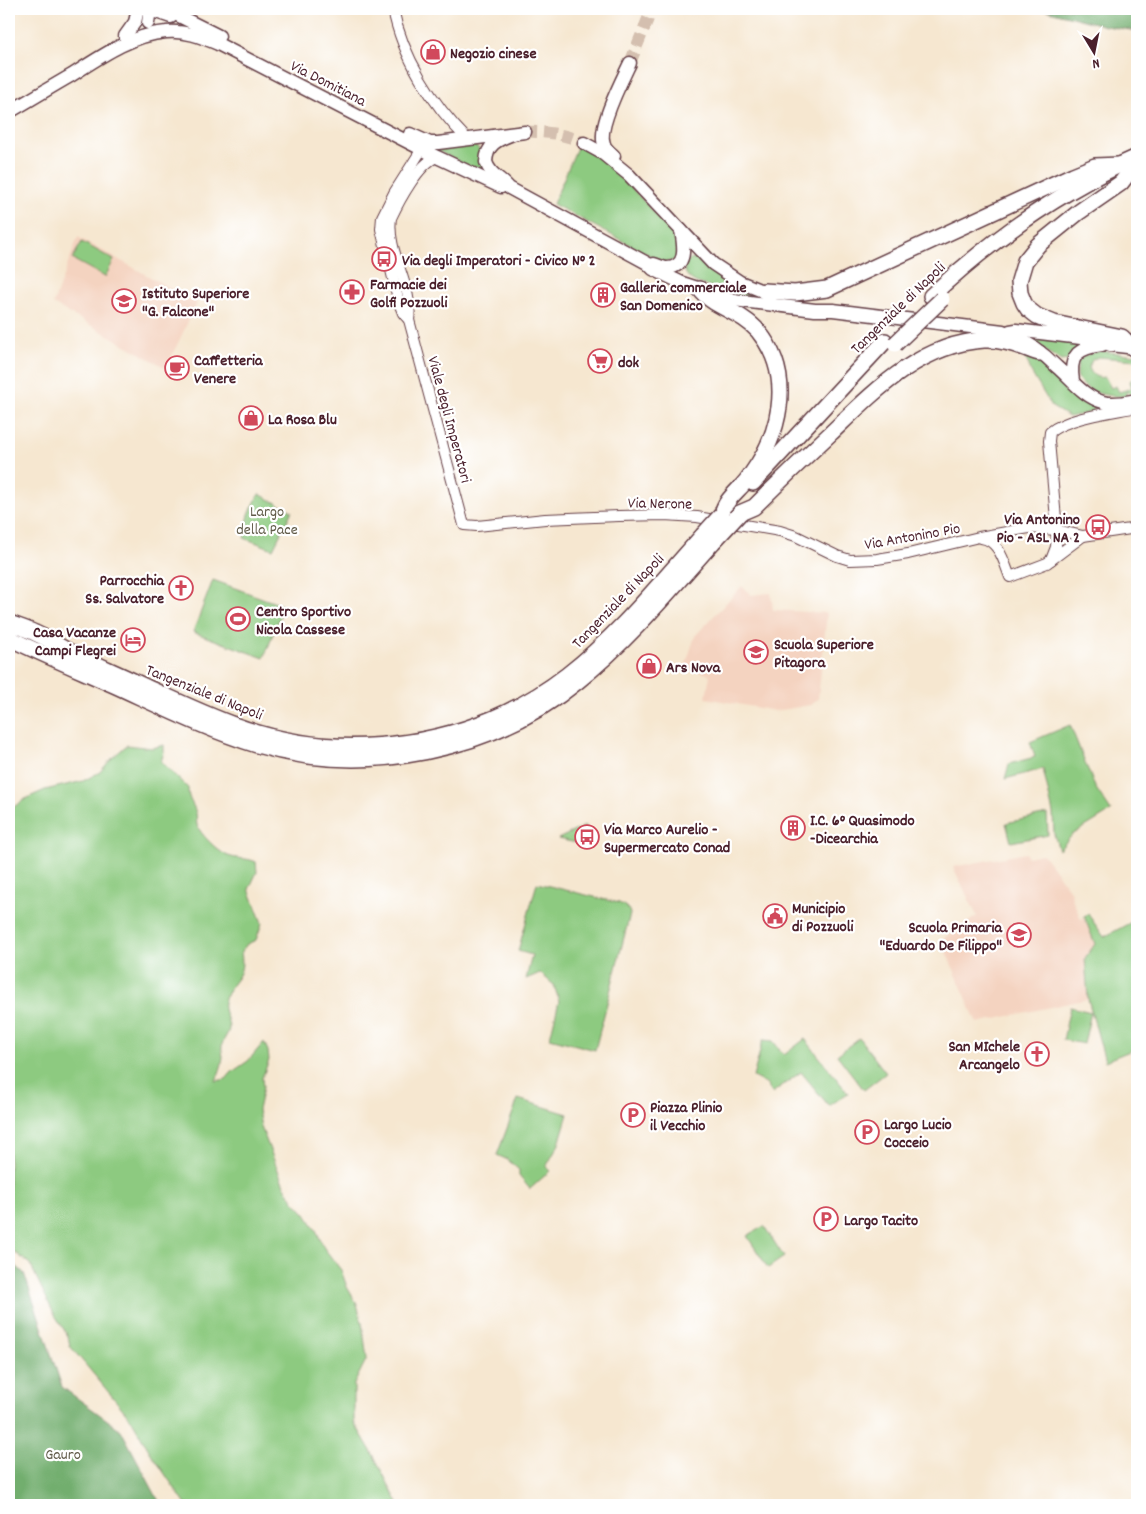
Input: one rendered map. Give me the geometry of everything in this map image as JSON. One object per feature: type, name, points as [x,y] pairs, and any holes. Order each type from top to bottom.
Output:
[{"type":"highway","points":[[764,291],[804,293],[833,287],[1080,172],[1095,166],[1131,165]]},
{"type":"highway","points":[[1131,165],[1121,183],[1079,212],[1038,245],[1025,261],[1019,281],[1020,293],[1024,303],[1028,310],[1037,316],[1054,323],[1122,337],[1135,348]]},
{"type":"highway","name":"Tangenziale di Napoli","points":[[9,638],[190,720],[258,745],[314,756],[343,758],[390,756],[422,752],[478,737],[526,716],[551,701],[578,682],[620,643],[708,539],[722,514],[732,506],[890,342],[937,297],[1045,218],[1131,165]]},
{"type":"highway","points":[[706,292],[705,297],[741,316],[758,331],[770,349],[780,381],[778,418],[771,439],[749,476],[723,506],[722,514]]},
{"type":"highway","points":[[740,513],[754,507],[888,380],[916,361],[952,346],[985,340],[1013,343],[1039,353]]},
{"type":"highway","name":"Tangenziale di Napoli","points":[[9,623],[34,632],[68,651],[202,712],[235,726],[268,736],[322,745],[350,747],[435,738],[476,725],[521,705],[553,685],[568,675],[608,638],[708,539],[740,513],[890,342]]},
{"type":"main road","points":[[138,9],[154,28]]},
{"type":"main road","points":[[100,57],[125,36],[135,22],[138,9]]},
{"type":"main road","name":"Via Domitiana","points":[[165,9],[430,143],[519,133],[495,141],[488,148],[486,155],[488,168],[508,188]]},
{"type":"main road","points":[[154,28],[149,16],[153,12],[175,18],[184,18]]},
{"type":"main road","points":[[125,36],[154,28],[197,25]]},
{"type":"main road","points":[[9,112],[100,57],[154,28]]},
{"type":"main road","name":"Via Domitiana","points":[[154,28],[204,38],[438,157],[501,187],[508,188]]},
{"type":"main road","points":[[630,63],[603,126],[594,136],[585,140],[592,147],[618,164],[713,264],[731,276],[764,291],[833,310]]},
{"type":"main road","points":[[603,126],[603,142],[618,164]]},
{"type":"main road","points":[[508,188],[647,263],[665,268],[676,264],[683,256],[681,230]]},
{"type":"main road","points":[[647,263],[653,269],[706,292],[734,300],[1002,331],[1016,330],[1096,340],[1110,345],[1135,348]]},
{"type":"main road","points":[[706,292],[725,289],[731,276]]},
{"type":"main road","points":[[1002,331],[1024,340],[1073,381],[1083,392],[1101,401],[1116,403],[1137,400]]},
{"type":"main road","points":[[1073,381],[1071,365],[1076,355],[1085,348],[1110,345]]},
{"type":"street","points":[[393,9],[406,49],[416,72],[441,108],[467,139]]},
{"type":"street","points":[[386,217],[394,193],[422,149]]},
{"type":"street","points":[[386,217],[428,161],[438,157]]},
{"type":"street","name":"Viale degli Imperatori","points":[[386,217],[381,229],[384,247],[399,303],[408,320],[464,525]]},
{"type":"street","points":[[1051,560],[1056,547],[1057,530],[1049,441],[1050,432],[1083,419],[1137,407]]},
{"type":"street","name":"Via Nerone","points":[[464,525],[477,526],[545,519],[619,516],[664,515],[697,517],[780,531],[796,536],[837,556],[850,560]]},
{"type":"street","name":"Via Antonino Pio","points":[[850,560],[877,559],[900,555],[1029,528],[1057,530],[1083,536],[1137,528]]},
{"type":"street","points":[[1041,528],[1049,536],[1052,543],[1051,560]]},
{"type":"street","points":[[998,549],[998,539],[1006,532]]},
{"type":"street","name":"Via Antonino Pio","points":[[979,537],[990,540],[998,549],[1010,576],[1051,560],[1083,536]]},
{"type":"shaded area","name":"Istituto Superiore \"G. Falcone\"","points":[[78,237],[197,303],[166,368],[53,304]]},
{"type":"shaded area","name":"Scuola Superiore Pitagora","points":[[742,586],[751,595],[771,593],[773,610],[827,613],[818,699],[811,705],[775,711],[706,698],[710,675],[685,667],[695,636]]},
{"type":"shaded area","name":"Scuola Primaria \"Eduardo De Filippo\"","points":[[1026,853],[1027,857],[1043,854],[1072,893],[1071,896],[1081,919],[1084,918],[1095,944],[1085,958],[1088,999],[977,1023],[941,940],[977,916],[953,867]]},
{"type":"green space","points":[[1042,9],[1137,9],[1137,31],[1106,26]]},
{"type":"green space","points":[[473,144],[480,150],[481,161],[488,176],[432,148]]},
{"type":"green space","points":[[578,145],[603,160],[623,178],[676,237],[678,242],[676,260],[664,263],[553,204]]},
{"type":"green space","points":[[82,242],[114,260],[105,277],[72,259]]},
{"type":"green space","points":[[696,258],[724,279],[723,288],[703,285],[688,277],[684,266],[686,261]]},
{"type":"green space","points":[[734,285],[760,295],[796,303],[730,295],[729,292]]},
{"type":"green space","points":[[1033,337],[1077,343],[1078,345],[1068,360],[1061,361],[1036,344],[1032,339]]},
{"type":"green space","points":[[1099,351],[1137,355],[1137,360],[1098,357],[1092,360],[1089,367],[1093,374],[1097,377],[1105,377],[1111,388],[1116,386],[1119,392],[1132,388],[1130,381],[1134,378],[1134,385],[1137,385],[1137,393],[1131,395],[1126,392],[1126,396],[1106,395],[1092,391],[1082,383],[1077,376],[1078,361],[1085,355]]},
{"type":"green space","points":[[1023,355],[1043,364],[1062,376],[1095,406],[1093,412],[1069,417],[1052,407],[1029,369],[1029,365]]},
{"type":"green space","name":"Largo della Pace","points":[[259,494],[292,511],[273,549],[244,538],[249,514]]},
{"type":"green space","name":"Centro Sportivo Nicola Cassese","points":[[213,580],[284,606],[264,658],[193,632]]},
{"type":"green space","points":[[1070,725],[1095,787],[1111,811],[1072,835],[1059,850],[1054,834],[1053,813],[1043,769],[1005,779],[1009,764],[1035,757],[1030,742]]},
{"type":"green space","points":[[127,745],[152,748],[164,745],[161,762],[188,788],[196,813],[197,825],[202,833],[226,855],[256,862],[257,872],[249,889],[262,923],[256,940],[247,944],[241,952],[241,969],[224,1002],[229,1028],[222,1044],[223,1061],[216,1081],[226,1079],[232,1072],[248,1061],[264,1042],[269,1060],[262,1078],[263,1087],[258,1110],[261,1127],[283,1183],[293,1200],[306,1214],[324,1248],[341,1270],[347,1287],[357,1304],[367,1358],[354,1384],[354,1422],[399,1505],[186,1505],[150,1452],[131,1419],[70,1346],[68,1336],[53,1312],[30,1264],[9,1248],[9,810],[27,798],[45,790],[83,781],[100,772]]},
{"type":"green space","points":[[1047,814],[1048,835],[1011,842],[1006,823]]},
{"type":"green space","points":[[585,826],[588,835],[586,845],[558,839]]},
{"type":"green space","points":[[537,883],[619,903],[626,907],[630,914],[595,1050],[550,1038],[559,1001],[554,985],[540,973],[526,979],[532,955],[518,951]]},
{"type":"green space","points":[[1088,914],[1104,937],[1137,919],[1137,1048],[1105,1061],[1088,999],[1085,958],[1095,944],[1084,916]]},
{"type":"green space","points":[[1070,1007],[1091,1012],[1084,1044],[1063,1040]]},
{"type":"green space","points":[[859,1038],[886,1073],[864,1090],[837,1055]]},
{"type":"green space","points":[[805,1039],[848,1093],[829,1106],[801,1072],[772,1093],[766,1084],[753,1077],[763,1040],[773,1041],[784,1055]]},
{"type":"green space","points":[[518,1099],[568,1114],[559,1144],[546,1167],[550,1171],[530,1189],[519,1176],[519,1170],[508,1160],[497,1155]]},
{"type":"green space","points":[[764,1226],[784,1257],[768,1268],[747,1236]]},
{"type":"green space","name":"Gauro","points":[[9,1260],[24,1273],[62,1387],[121,1430],[161,1505],[9,1505]]},
{"type":"tunnel","points":[[630,63],[652,9]]},
{"type":"tunnel","points":[[525,132],[555,134],[570,137],[584,143]]},
{"type":"place","name":"Negozio cinese","points":[[433,52]]},
{"type":"place","name":"Via degli Imperatori - Civico N° 2","points":[[384,259]]},
{"type":"place","name":"Farmacie dei Golfi Pozzuoli","points":[[352,292]]},
{"type":"place","name":"Galleria commerciale San Domenico","points":[[603,295]]},
{"type":"place","name":"Istituto Superiore \"G. Falcone\"","points":[[124,301]]},
{"type":"place","name":"dok","points":[[600,361]]},
{"type":"place","name":"Caffetteria Venere","points":[[177,368]]},
{"type":"place","name":"La Rosa Blu","points":[[251,418]]},
{"type":"place","name":"Via Antonino Pio - ASL NA 2","points":[[1098,527]]},
{"type":"place","name":"Parrocchia Ss. Salvatore","points":[[181,588]]},
{"type":"place","name":"Centro Sportivo Nicola Cassese","points":[[238,619]]},
{"type":"place","name":"Casa Vacanze Campi Flegrei","points":[[133,640]]},
{"type":"place","name":"Scuola Superiore Pitagora","points":[[756,652]]},
{"type":"place","name":"Ars Nova","points":[[649,666]]},
{"type":"place","name":"I.C. 6° Quasimodo -Dicearchia","points":[[793,828]]},
{"type":"place","name":"Via Marco Aurelio - Supermercato Conad","points":[[587,837]]},
{"type":"place","name":"Municipio di Pozzuoli","points":[[775,916]]},
{"type":"place","name":"Scuola Primaria \"Eduardo De Filippo\"","points":[[1019,935]]},
{"type":"place","name":"San MIchele Arcangelo","points":[[1037,1054]]},
{"type":"place","name":"Piazza Plinio il Vecchio","points":[[633,1115]]},
{"type":"place","name":"Largo Lucio Cocceio","points":[[867,1132]]},
{"type":"place","name":"Largo Tacito","points":[[826,1219]]}]
